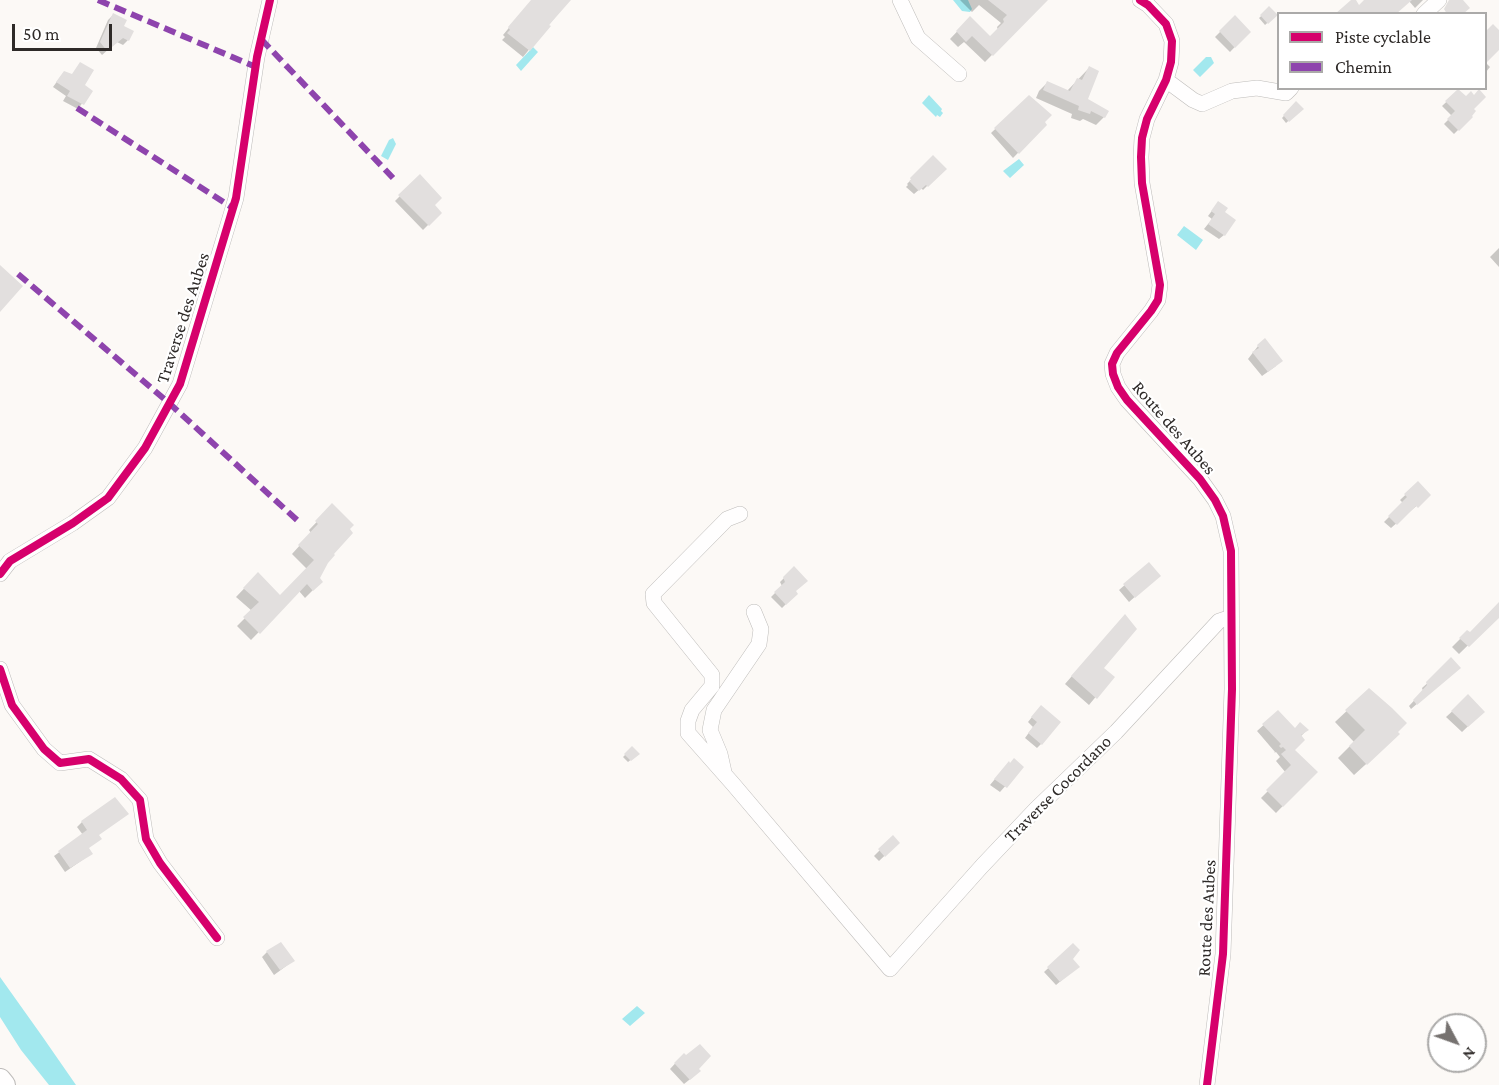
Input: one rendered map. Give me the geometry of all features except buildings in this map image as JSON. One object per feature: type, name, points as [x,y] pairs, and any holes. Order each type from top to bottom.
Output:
[{"type":"highway","points":[[0,1080],[4,1085]]},
{"type":"street","name":"Traverse des Aubes","points":[[0,574],[9,561],[73,523],[108,498],[145,448],[180,384],[236,198],[257,57],[270,0]]},
{"type":"street","points":[[900,0],[918,39],[959,74]]},
{"type":"street","name":"Route des Aubes","points":[[1140,0],[1166,24],[1172,41],[1171,62],[1166,80],[1147,119],[1142,138],[1141,156],[1142,183],[1160,285],[1158,300],[1117,353],[1112,364],[1118,387],[1127,400],[1200,479],[1215,500],[1223,516],[1231,551],[1232,689],[1222,954],[1207,1085]]},
{"type":"street","points":[[1426,12],[1439,0]]},
{"type":"street","points":[[1166,80],[1202,104],[1232,91],[1257,88],[1286,93],[1289,90]]},
{"type":"street","points":[[725,774],[688,733],[688,721],[692,710],[712,686],[712,675],[654,603],[653,594],[727,519],[740,514]]},
{"type":"street","points":[[725,774],[720,753],[710,730],[714,710],[759,644],[761,629],[754,612]]},
{"type":"street","name":"Traverse Cocordano","points":[[725,774],[891,969],[1036,809],[1116,732],[1219,621],[1231,617]]},
{"type":"street","points":[[0,669],[12,705],[44,749],[60,764],[89,759],[121,779],[140,800],[146,839],[160,863],[217,938]]},
{"type":"water","points":[[953,0],[968,0],[972,9],[970,12],[962,11]]},
{"type":"water","points":[[533,47],[538,52],[521,71],[516,65]]},
{"type":"water","points":[[1206,57],[1211,57],[1214,63],[1200,77],[1193,70]]},
{"type":"water","points":[[929,95],[942,109],[943,113],[940,117],[937,115],[936,117],[922,103]]},
{"type":"water","points":[[393,138],[396,144],[388,160],[381,156],[389,140]]},
{"type":"water","points":[[1019,159],[1024,165],[1010,178],[1003,171]]},
{"type":"water","points":[[1184,226],[1203,240],[1196,250],[1177,235]]},
{"type":"water","points":[[0,977],[76,1085],[49,1085],[21,1050],[0,1017]]},
{"type":"water","points":[[637,1006],[645,1013],[630,1026],[622,1019]]},
{"type":"marked path","points":[[98,0],[256,67]]},
{"type":"marked path","points":[[261,39],[393,178]]},
{"type":"marked path","points":[[77,108],[233,208]]},
{"type":"marked path","points":[[18,274],[169,403],[297,520]]},
{"type":"cycle path","points":[[0,574],[10,561],[73,523],[108,498],[145,448],[180,384],[236,198],[257,57],[270,0]]},
{"type":"cycle path","points":[[1140,0],[1166,24],[1172,41],[1171,62],[1166,80],[1147,119],[1142,138],[1141,157],[1142,183],[1160,285],[1158,300],[1117,353],[1112,364],[1113,374],[1127,400],[1200,479],[1215,500],[1223,516],[1231,551],[1232,689],[1223,954],[1207,1085]]},
{"type":"cycle path","points":[[0,669],[12,705],[44,749],[60,763],[89,759],[121,779],[140,800],[146,839],[160,863],[217,938]]}]
